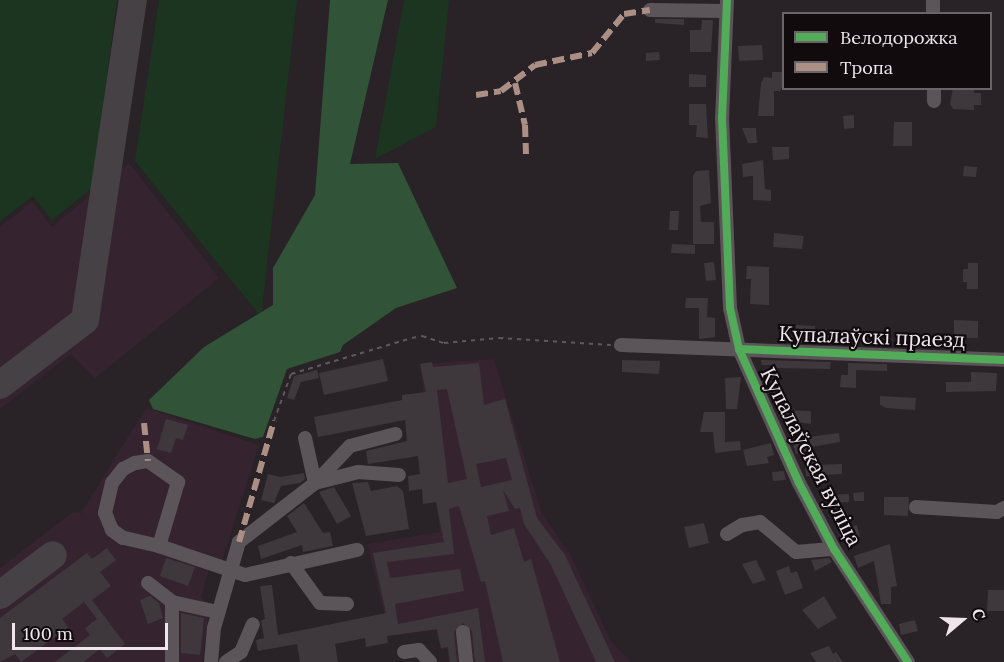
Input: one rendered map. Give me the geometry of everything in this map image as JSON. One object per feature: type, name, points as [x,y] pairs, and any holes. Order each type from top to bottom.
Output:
[{"type":"street","points":[[650,10],[726,5]]},
{"type":"street","name":"Купалаўская вуліца","points":[[726,5],[722,117],[730,308],[739,349],[799,483],[834,549],[908,662]]},
{"type":"street","name":"Купалаўскі праезд","points":[[621,345],[1004,360]]},
{"type":"street","points":[[211,662],[218,612],[239,542],[315,483],[350,446],[395,434]]},
{"type":"street","points":[[305,438],[315,483]]},
{"type":"street","points":[[159,546],[178,482],[155,464],[135,463],[123,469],[112,483],[105,513],[112,530],[123,538],[159,546],[230,572],[245,575],[357,550]]},
{"type":"street","points":[[315,483],[358,472],[399,475]]},
{"type":"street","points":[[916,507],[998,512],[1004,508]]},
{"type":"street","points":[[727,534],[742,525],[760,522],[796,552],[834,549]]},
{"type":"street","points":[[291,563],[320,603],[347,604]]},
{"type":"street","points":[[148,583],[172,602],[218,612]]},
{"type":"street","points":[[172,602],[172,662]]},
{"type":"street","points":[[226,662],[241,652],[253,624]]},
{"type":"street","points":[[463,632],[466,662]]},
{"type":"street","points":[[404,652],[419,650],[430,662]]},
{"type":"path","points":[[274,421],[291,374],[422,336],[444,343],[499,338],[621,345]]},
{"type":"shaded area","points":[[129,163],[219,278],[95,378],[71,354],[0,409],[0,227],[32,202],[52,227]]},
{"type":"shaded area","points":[[494,359],[542,514],[569,552],[611,641],[631,662],[449,662],[447,648],[441,650],[436,630],[390,636],[367,544],[440,532],[420,364]]},
{"type":"shaded area","points":[[146,408],[259,445],[222,561],[212,557],[201,598],[210,604],[202,662],[0,662],[0,568],[73,512],[81,513]]},
{"type":"green space","points":[[0,0],[117,0],[92,188],[52,220],[33,196],[0,221]]},
{"type":"green space","points":[[159,0],[297,0],[261,317],[135,161]]},
{"type":"green space","points":[[330,0],[388,0],[350,164],[398,163],[457,288],[396,308],[343,345],[340,352],[287,369],[263,437],[255,439],[153,409],[149,400],[204,347],[273,305],[273,268],[315,195]]},
{"type":"green space","points":[[404,0],[449,0],[436,127],[375,159]]},
{"type":"building","points":[[655,19],[684,19],[684,25],[655,23]]},
{"type":"building","points":[[702,20],[713,20],[711,52],[690,52],[690,30],[701,30]]},
{"type":"building","points":[[762,45],[763,60],[739,61],[738,46]]},
{"type":"building","points":[[659,52],[660,60],[646,61],[646,53]]},
{"type":"building","points":[[772,72],[782,72],[782,88],[780,91],[774,91],[774,116],[758,116],[761,83],[764,77],[772,78]]},
{"type":"building","points":[[689,74],[706,75],[706,87],[689,87]]},
{"type":"building","points":[[953,90],[974,90],[974,93],[981,93],[981,105],[974,105],[974,110],[953,109],[950,104]]},
{"type":"building","points":[[689,104],[706,104],[708,138],[696,137],[697,125],[689,125]]},
{"type":"building","points":[[854,115],[854,128],[844,129],[843,116]]},
{"type":"building","points":[[894,122],[912,122],[912,146],[893,146]]},
{"type":"building","points":[[742,128],[756,128],[757,143],[748,143]]},
{"type":"building","points":[[772,147],[789,147],[789,159],[773,160]]},
{"type":"building","points":[[763,160],[765,189],[771,190],[771,201],[753,200],[753,176],[743,177],[742,164]]},
{"type":"building","points":[[964,166],[977,167],[976,177],[963,176]]},
{"type":"building","points":[[709,170],[711,203],[700,206],[701,222],[714,222],[714,244],[693,244],[693,176],[696,171]]},
{"type":"building","points":[[670,211],[679,211],[678,230],[669,230]]},
{"type":"building","points":[[774,233],[804,236],[802,249],[773,247]]},
{"type":"building","points":[[672,244],[695,245],[695,254],[671,253]]},
{"type":"building","points":[[714,262],[716,280],[706,281],[704,263]]},
{"type":"building","points":[[968,263],[978,263],[978,289],[967,289],[967,282],[963,282],[963,269],[968,269]]},
{"type":"building","points":[[747,266],[769,267],[769,305],[750,304],[751,279],[746,279]]},
{"type":"building","points":[[686,298],[708,298],[707,317],[715,318],[715,337],[699,339],[699,308],[685,308]]},
{"type":"building","points":[[954,320],[978,321],[978,338],[954,338]]},
{"type":"building","points":[[796,325],[815,326],[815,344],[801,343],[801,335],[795,335]]},
{"type":"building","points":[[383,359],[388,381],[324,395],[319,373]]},
{"type":"building","points":[[622,360],[660,361],[659,374],[622,372]]},
{"type":"building","points":[[761,360],[831,362],[830,369],[773,368],[773,365],[762,365]]},
{"type":"building","points":[[432,362],[433,367],[479,363],[484,405],[505,399],[537,518],[565,555],[615,662],[596,662],[551,565],[524,524],[520,508],[515,509],[503,490],[509,511],[487,516],[491,535],[514,528],[524,562],[531,559],[560,662],[503,662],[485,581],[481,582],[459,506],[449,509],[454,554],[387,562],[390,578],[460,569],[464,591],[395,604],[398,624],[478,608],[485,662],[475,662],[472,631],[463,623],[454,632],[457,662],[450,662],[448,647],[441,648],[437,629],[387,636],[388,643],[366,647],[365,638],[335,644],[338,662],[300,662],[297,644],[258,651],[256,640],[264,638],[261,620],[265,619],[260,586],[272,585],[278,635],[386,613],[373,553],[444,542],[436,502],[423,504],[422,489],[409,491],[408,476],[420,474],[418,456],[368,464],[366,451],[407,441],[405,420],[318,437],[314,417],[402,400],[402,395],[426,392],[420,364]],"holes":[[[447,389],[467,479],[448,483],[437,390]],[[506,458],[512,480],[481,487],[476,464]]]},
{"type":"building","points":[[848,363],[887,364],[887,371],[856,370],[856,388],[840,387],[841,375],[848,375]]},
{"type":"building","points":[[317,370],[319,378],[301,382],[294,400],[287,398],[294,376]]},
{"type":"building","points":[[971,372],[997,373],[996,391],[946,392],[946,382],[971,382]]},
{"type":"building","points":[[741,377],[737,409],[726,409],[725,378]]},
{"type":"building","points":[[771,391],[782,392],[781,401],[772,401]]},
{"type":"building","points":[[880,396],[916,398],[915,410],[886,408],[880,405]]},
{"type":"building","points":[[778,410],[811,411],[811,424],[781,420]]},
{"type":"building","points":[[704,412],[725,412],[725,442],[740,441],[741,450],[715,453],[713,432],[700,432]]},
{"type":"building","points":[[166,419],[188,425],[183,440],[176,438],[171,453],[157,449]]},
{"type":"building","points":[[803,433],[807,433],[808,437],[839,433],[840,442],[811,447],[814,465],[842,464],[842,474],[822,475],[822,478],[806,476],[804,453],[796,454],[792,441],[803,438]]},
{"type":"building","points":[[771,443],[774,455],[767,457],[769,463],[747,466],[743,450]]},
{"type":"building","points":[[784,471],[786,480],[773,481],[772,472]]},
{"type":"building","points":[[304,473],[305,479],[300,483],[281,486],[274,503],[261,500],[268,474],[280,477]]},
{"type":"building","points":[[368,482],[371,491],[397,486],[403,491],[409,529],[366,536],[352,483]]},
{"type":"building","points":[[334,487],[351,516],[337,524],[319,492]]},
{"type":"building","points":[[864,492],[864,501],[854,501],[853,493]]},
{"type":"building","points":[[849,494],[849,502],[830,503],[830,495]]},
{"type":"building","points":[[884,497],[909,497],[908,516],[884,515]]},
{"type":"building","points":[[304,503],[323,533],[330,532],[333,546],[303,552],[302,545],[261,559],[258,546],[297,532],[287,516]]},
{"type":"building","points":[[704,523],[709,543],[689,548],[684,527]]},
{"type":"building","points":[[857,525],[860,537],[841,541],[838,530]]},
{"type":"building","points":[[890,544],[897,586],[891,587],[891,604],[881,604],[874,561],[858,568],[854,556]]},
{"type":"building","points":[[107,548],[116,560],[100,572],[111,586],[92,600],[125,644],[107,658],[100,649],[83,662],[55,662],[90,635],[85,628],[97,619],[84,602],[62,619],[68,627],[21,662],[15,654],[0,662],[0,618],[87,553],[92,559]]},
{"type":"building","points":[[166,558],[195,567],[188,586],[160,576]]},
{"type":"building","points":[[829,558],[832,562],[815,571],[811,560]]},
{"type":"building","points":[[756,560],[766,580],[753,584],[742,564]]},
{"type":"building","points":[[789,566],[791,573],[797,571],[803,588],[785,595],[776,571]]},
{"type":"building","points":[[988,590],[1004,590],[1004,611],[987,611]]},
{"type":"building","points":[[150,596],[159,603],[163,618],[148,624],[140,600]]},
{"type":"building","points":[[824,596],[837,618],[818,629],[802,610]]},
{"type":"building","points":[[181,613],[204,618],[200,655],[181,653]]},
{"type":"building","points":[[915,620],[918,631],[901,635],[899,624]]},
{"type":"building","points":[[829,646],[833,654],[836,652],[843,662],[816,662],[810,653]]},
{"type":"taxiway","points":[[0,385],[85,320],[133,0]]},
{"type":"taxiway","points":[[0,595],[53,555]]},
{"type":"marked path","points":[[476,95],[501,91],[535,65],[592,53],[624,14],[650,10]]},
{"type":"marked path","points":[[515,83],[525,125],[526,154]]},
{"type":"marked path","points":[[239,542],[274,421]]},
{"type":"marked path","points":[[144,423],[148,461]]},
{"type":"cycle path","points":[[727,0],[722,117],[730,308],[739,349],[799,483],[834,549],[908,662]]},
{"type":"cycle path","points":[[739,349],[1004,360]]}]
